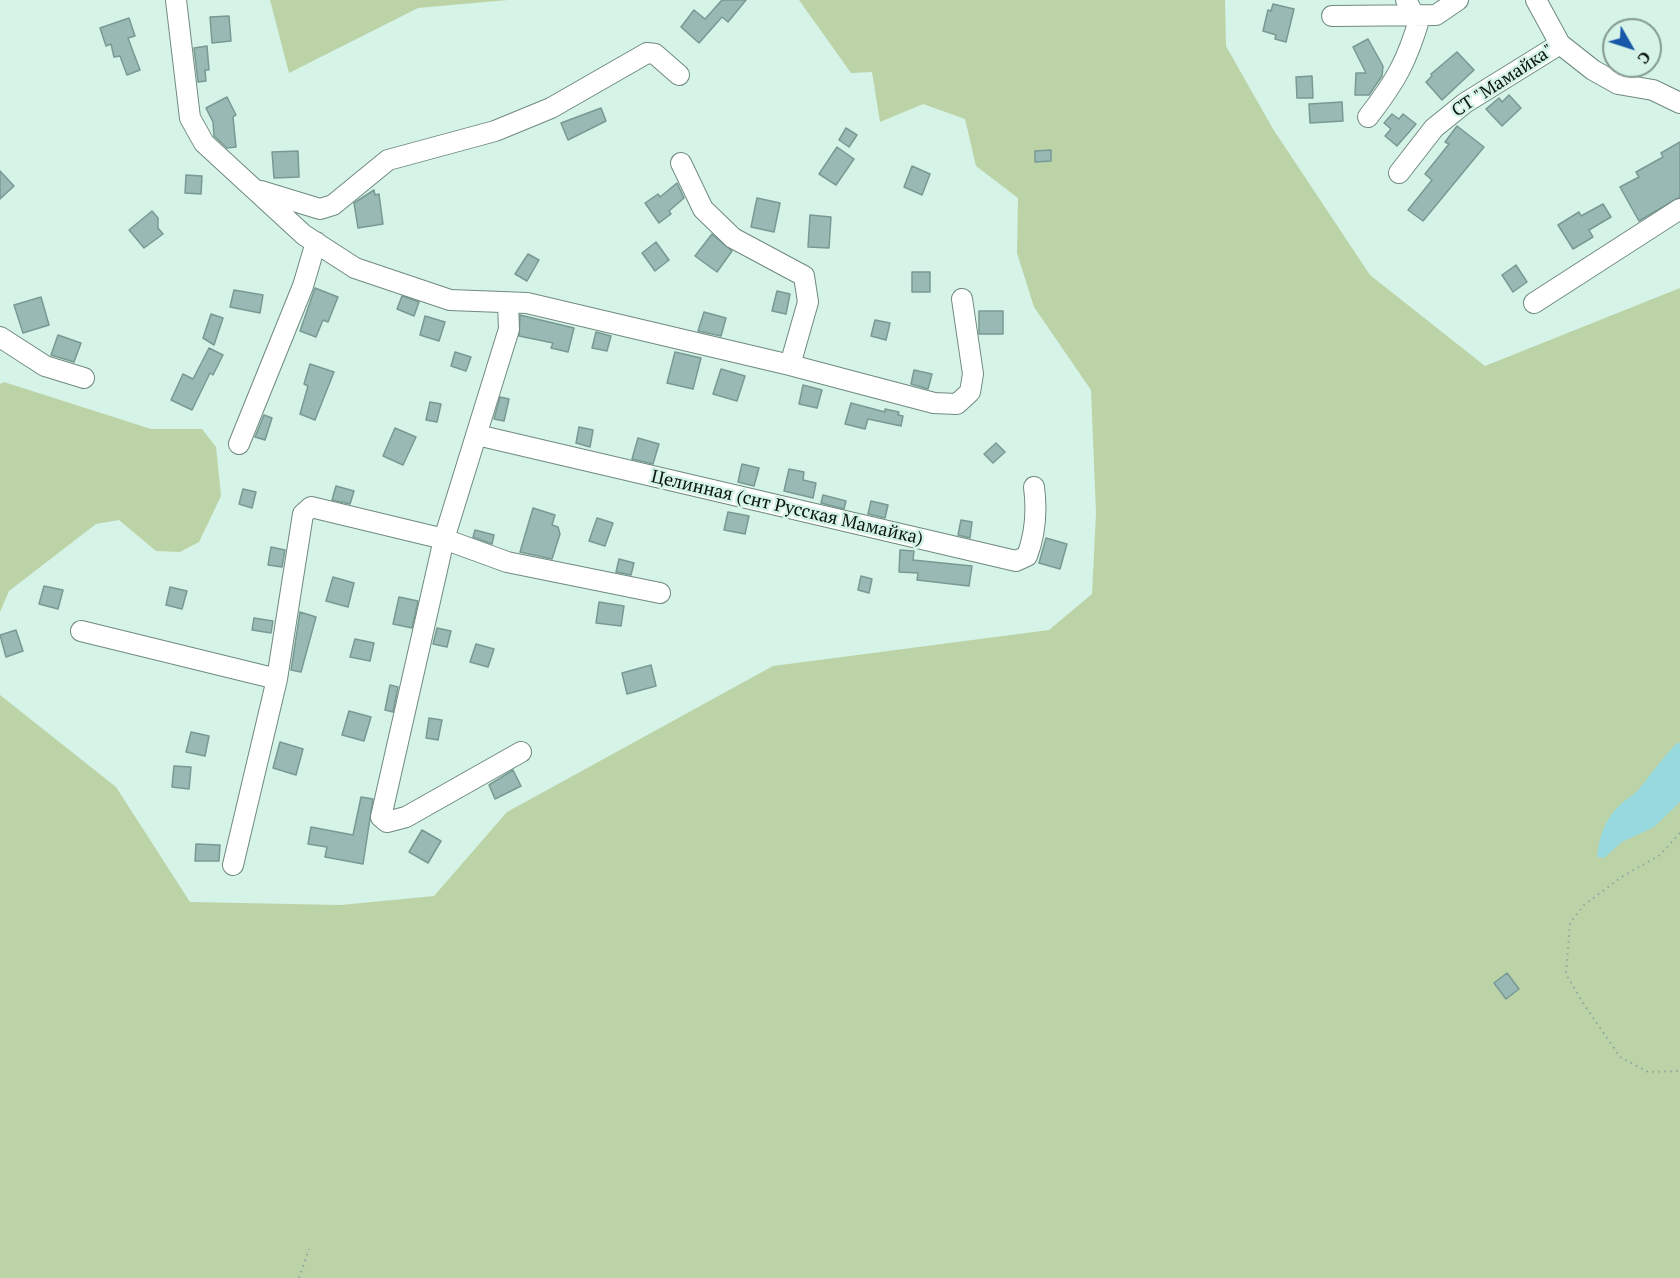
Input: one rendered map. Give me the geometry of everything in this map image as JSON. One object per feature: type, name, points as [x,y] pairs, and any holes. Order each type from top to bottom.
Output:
[{"type":"street","points":[[176,0],[190,118],[204,143],[316,242],[355,268],[450,300],[527,303],[790,365],[934,403],[957,404],[970,392],[973,374],[962,299]]},
{"type":"street","points":[[1406,0],[1412,11],[1420,17]]},
{"type":"street","points":[[1332,16],[1420,17],[1436,15],[1458,0]]},
{"type":"street","points":[[1536,0],[1560,44],[1593,70],[1618,84],[1653,90],[1680,103]]},
{"type":"street","points":[[1368,117],[1389,90],[1408,57],[1420,17]]},
{"type":"street","name":"СТ \"Мамайка\"","points":[[1399,172],[1434,128],[1465,102],[1560,44]]},
{"type":"street","points":[[256,189],[320,209],[333,205],[388,160],[495,131],[551,108],[647,54],[655,54],[679,75]]},
{"type":"street","points":[[681,163],[703,209],[733,238],[804,276],[808,302],[790,365]]},
{"type":"street","points":[[1534,303],[1680,209]]},
{"type":"street","points":[[239,444],[303,286],[316,242]]},
{"type":"street","points":[[508,303],[509,329],[444,539],[381,817],[387,822],[406,817],[521,752]]},
{"type":"street","points":[[0,338],[45,366],[84,378]]},
{"type":"street","name":"Целинная (снт Русская Мамайка)","points":[[477,435],[1016,561],[1027,556],[1032,543],[1036,501],[1034,487]]},
{"type":"street","points":[[233,865],[277,679],[303,514],[311,507],[444,539],[507,562],[660,593]]},
{"type":"street","points":[[81,631],[277,679]]},
{"type":"path","points":[[1680,833],[1660,855],[1623,876],[1584,905],[1570,923],[1566,975],[1582,1003],[1620,1057],[1648,1072],[1680,1071]]},
{"type":"path","points":[[299,1278],[309,1249]]},
{"type":"green space","points":[[270,0],[508,0],[418,8],[289,73]]},
{"type":"green space","points":[[799,0],[1225,0],[1226,46],[1273,129],[1370,275],[1485,366],[1680,288],[1680,1278],[0,1278],[0,695],[116,787],[190,902],[341,905],[434,896],[507,812],[773,666],[1049,630],[1092,594],[1096,513],[1091,390],[1034,307],[1017,253],[1018,198],[976,166],[965,119],[923,104],[880,122],[872,72],[851,73]]},
{"type":"green space","points":[[4,382],[151,429],[202,429],[216,447],[221,496],[199,542],[180,552],[156,551],[119,520],[96,524],[9,591],[0,612],[0,384]]},
{"type":"water","points":[[1678,742],[1680,744],[1680,802],[1654,827],[1622,842],[1604,858],[1597,857],[1601,835],[1615,809],[1639,789]]},
{"type":"building","points":[[722,0],[746,0],[728,22],[722,17],[699,43],[681,27],[694,10],[705,19]]},
{"type":"building","points":[[1273,4],[1294,9],[1286,42],[1275,39],[1276,35],[1263,31],[1268,10],[1271,11]]},
{"type":"building","points":[[229,16],[231,41],[212,43],[210,17]]},
{"type":"building","points":[[129,18],[135,36],[128,38],[140,70],[127,75],[120,56],[114,57],[111,44],[106,46],[100,28]]},
{"type":"building","points":[[1368,39],[1383,66],[1382,76],[1369,95],[1355,95],[1356,73],[1366,73],[1353,47]]},
{"type":"building","points":[[207,46],[209,70],[205,70],[206,81],[198,82],[194,48]]},
{"type":"building","points":[[1457,52],[1474,70],[1442,100],[1426,82],[1432,76],[1431,74]]},
{"type":"building","points":[[1312,76],[1313,98],[1297,98],[1296,77]]},
{"type":"building","points":[[1509,95],[1521,108],[1502,126],[1486,109],[1499,98],[1502,102]]},
{"type":"building","points":[[227,97],[236,115],[233,117],[236,147],[227,148],[214,136],[213,122],[206,108]]},
{"type":"building","points":[[1342,102],[1343,121],[1310,123],[1309,104]]},
{"type":"building","points":[[601,108],[606,121],[568,140],[561,123]]},
{"type":"building","points":[[1392,114],[1399,119],[1403,114],[1416,124],[1397,146],[1385,136],[1391,129],[1384,123]]},
{"type":"building","points":[[1457,126],[1484,147],[1423,221],[1408,210],[1432,180],[1425,174],[1449,144],[1445,142]]},
{"type":"building","points":[[846,128],[857,135],[849,147],[839,140]]},
{"type":"building","points":[[1680,142],[1680,197],[1639,221],[1620,187],[1639,177],[1636,172],[1663,157],[1661,153]]},
{"type":"building","points":[[837,147],[854,159],[836,185],[819,174]]},
{"type":"building","points":[[1051,150],[1051,161],[1035,162],[1035,151]]},
{"type":"building","points":[[298,151],[299,177],[274,178],[272,152]]},
{"type":"building","points":[[912,166],[930,174],[922,195],[904,187]]},
{"type":"building","points":[[0,171],[14,186],[0,199]]},
{"type":"building","points":[[186,175],[202,176],[201,194],[185,193]]},
{"type":"building","points":[[677,183],[684,198],[669,211],[671,214],[659,223],[645,203],[658,194],[660,197]]},
{"type":"building","points":[[374,190],[375,195],[379,194],[383,224],[358,228],[354,203]]},
{"type":"building","points":[[757,198],[780,203],[774,232],[751,227]]},
{"type":"building","points":[[1603,204],[1611,217],[1589,230],[1593,237],[1573,249],[1558,225],[1579,212],[1581,216]]},
{"type":"building","points":[[152,211],[158,218],[158,228],[163,234],[144,248],[129,230]]},
{"type":"building","points":[[810,215],[831,217],[829,248],[808,247]]},
{"type":"building","points":[[712,234],[732,251],[717,272],[695,256]]},
{"type":"building","points":[[656,242],[669,260],[655,271],[642,253]]},
{"type":"building","points":[[528,254],[539,260],[527,281],[515,274]]},
{"type":"building","points":[[1516,265],[1527,282],[1513,292],[1502,275]]},
{"type":"building","points":[[912,272],[930,272],[930,292],[912,292]]},
{"type":"building","points":[[315,288],[338,297],[328,322],[323,320],[316,337],[300,331]]},
{"type":"building","points":[[234,290],[263,295],[260,313],[230,307]]},
{"type":"building","points":[[777,291],[790,294],[786,314],[772,311]]},
{"type":"building","points":[[402,296],[419,302],[414,316],[397,309]]},
{"type":"building","points":[[41,297],[49,325],[23,333],[14,305]]},
{"type":"building","points":[[979,311],[1003,311],[1003,334],[979,334]]},
{"type":"building","points":[[704,312],[726,318],[721,336],[698,331]]},
{"type":"building","points":[[211,314],[223,318],[214,345],[203,338]]},
{"type":"building","points":[[520,315],[574,328],[568,352],[551,348],[553,343],[519,336]]},
{"type":"building","points":[[425,316],[445,322],[439,341],[420,335]]},
{"type":"building","points":[[875,320],[890,323],[886,340],[871,336]]},
{"type":"building","points":[[596,332],[611,336],[607,351],[592,348]]},
{"type":"building","points":[[58,335],[81,343],[74,362],[51,355]]},
{"type":"building","points":[[209,348],[223,355],[213,375],[210,373],[192,410],[171,400],[183,374],[193,379]]},
{"type":"building","points":[[455,352],[471,357],[466,371],[451,366]]},
{"type":"building","points":[[675,352],[701,358],[693,389],[667,383]]},
{"type":"building","points":[[310,364],[334,372],[315,420],[300,414],[308,386],[304,384]]},
{"type":"building","points":[[721,369],[745,376],[737,401],[713,394]]},
{"type":"building","points":[[914,370],[932,374],[928,389],[911,384]]},
{"type":"building","points":[[803,385],[822,390],[817,408],[799,404]]},
{"type":"building","points":[[500,397],[509,399],[504,421],[494,419]]},
{"type":"building","points":[[430,402],[441,404],[437,422],[426,420]]},
{"type":"building","points":[[851,403],[885,412],[885,409],[899,412],[898,415],[903,416],[901,426],[868,419],[865,429],[845,424]]},
{"type":"building","points":[[264,415],[272,418],[265,440],[255,437]]},
{"type":"building","points":[[579,427],[593,430],[590,447],[576,443]]},
{"type":"building","points":[[395,428],[416,437],[403,465],[383,456]]},
{"type":"building","points":[[638,438],[659,444],[653,464],[632,459]]},
{"type":"building","points":[[996,443],[1005,452],[993,463],[984,454]]},
{"type":"building","points":[[742,464],[759,468],[754,486],[738,482]]},
{"type":"building","points":[[789,469],[804,472],[803,480],[816,483],[813,498],[784,491]]},
{"type":"building","points":[[336,486],[354,491],[350,504],[332,500]]},
{"type":"building","points":[[243,489],[256,492],[252,508],[239,504]]},
{"type":"building","points":[[823,495],[846,501],[844,509],[821,503]]},
{"type":"building","points":[[871,501],[888,505],[885,518],[868,514]]},
{"type":"building","points":[[533,508],[555,515],[552,525],[558,527],[560,534],[552,559],[520,552]]},
{"type":"building","points":[[728,512],[749,516],[745,534],[724,530]]},
{"type":"building","points":[[597,518],[613,523],[605,546],[589,541]]},
{"type":"building","points":[[961,520],[972,522],[970,538],[958,535]]},
{"type":"building","points":[[475,530],[494,535],[492,544],[473,537]]},
{"type":"building","points":[[1046,538],[1067,544],[1060,569],[1039,563]]},
{"type":"building","points":[[271,547],[285,550],[282,567],[268,565]]},
{"type":"building","points":[[900,550],[914,551],[913,560],[972,566],[969,586],[917,580],[918,573],[899,572]]},
{"type":"building","points":[[619,559],[634,563],[631,575],[616,572]]},
{"type":"building","points":[[861,576],[872,579],[869,593],[858,590]]},
{"type":"building","points":[[333,577],[354,583],[348,607],[326,601]]},
{"type":"building","points":[[44,586],[63,590],[58,609],[39,604]]},
{"type":"building","points":[[170,587],[187,591],[182,609],[166,605]]},
{"type":"building","points":[[399,597],[418,601],[412,628],[393,624]]},
{"type":"building","points":[[599,602],[624,606],[621,626],[596,623]]},
{"type":"building","points":[[300,612],[316,617],[301,672],[291,670]]},
{"type":"building","points":[[254,618],[273,621],[271,633],[252,630]]},
{"type":"building","points":[[437,628],[451,631],[447,647],[433,644]]},
{"type":"building","points":[[16,630],[23,651],[6,657],[0,635]]},
{"type":"building","points":[[355,639],[374,643],[370,661],[350,657]]},
{"type":"building","points":[[476,644],[494,649],[488,667],[470,662]]},
{"type":"building","points":[[651,665],[656,686],[627,694],[622,673]]},
{"type":"building","points":[[390,685],[398,687],[393,712],[385,710]]},
{"type":"building","points":[[349,711],[371,717],[364,741],[342,735]]},
{"type":"building","points":[[429,718],[442,720],[438,740],[426,738]]},
{"type":"building","points":[[191,732],[209,736],[205,756],[186,752]]},
{"type":"building","points":[[280,742],[303,749],[296,775],[273,768]]},
{"type":"building","points":[[174,766],[191,767],[189,789],[172,787]]},
{"type":"building","points":[[513,770],[521,786],[495,799],[489,785]]},
{"type":"building","points":[[361,797],[373,799],[363,864],[325,857],[327,847],[308,844],[311,827],[353,835]]},
{"type":"building","points":[[422,830],[441,841],[428,863],[409,852]]},
{"type":"building","points":[[196,844],[220,845],[219,861],[195,861]]},
{"type":"building","points":[[1507,973],[1519,989],[1506,999],[1494,983]]}]
